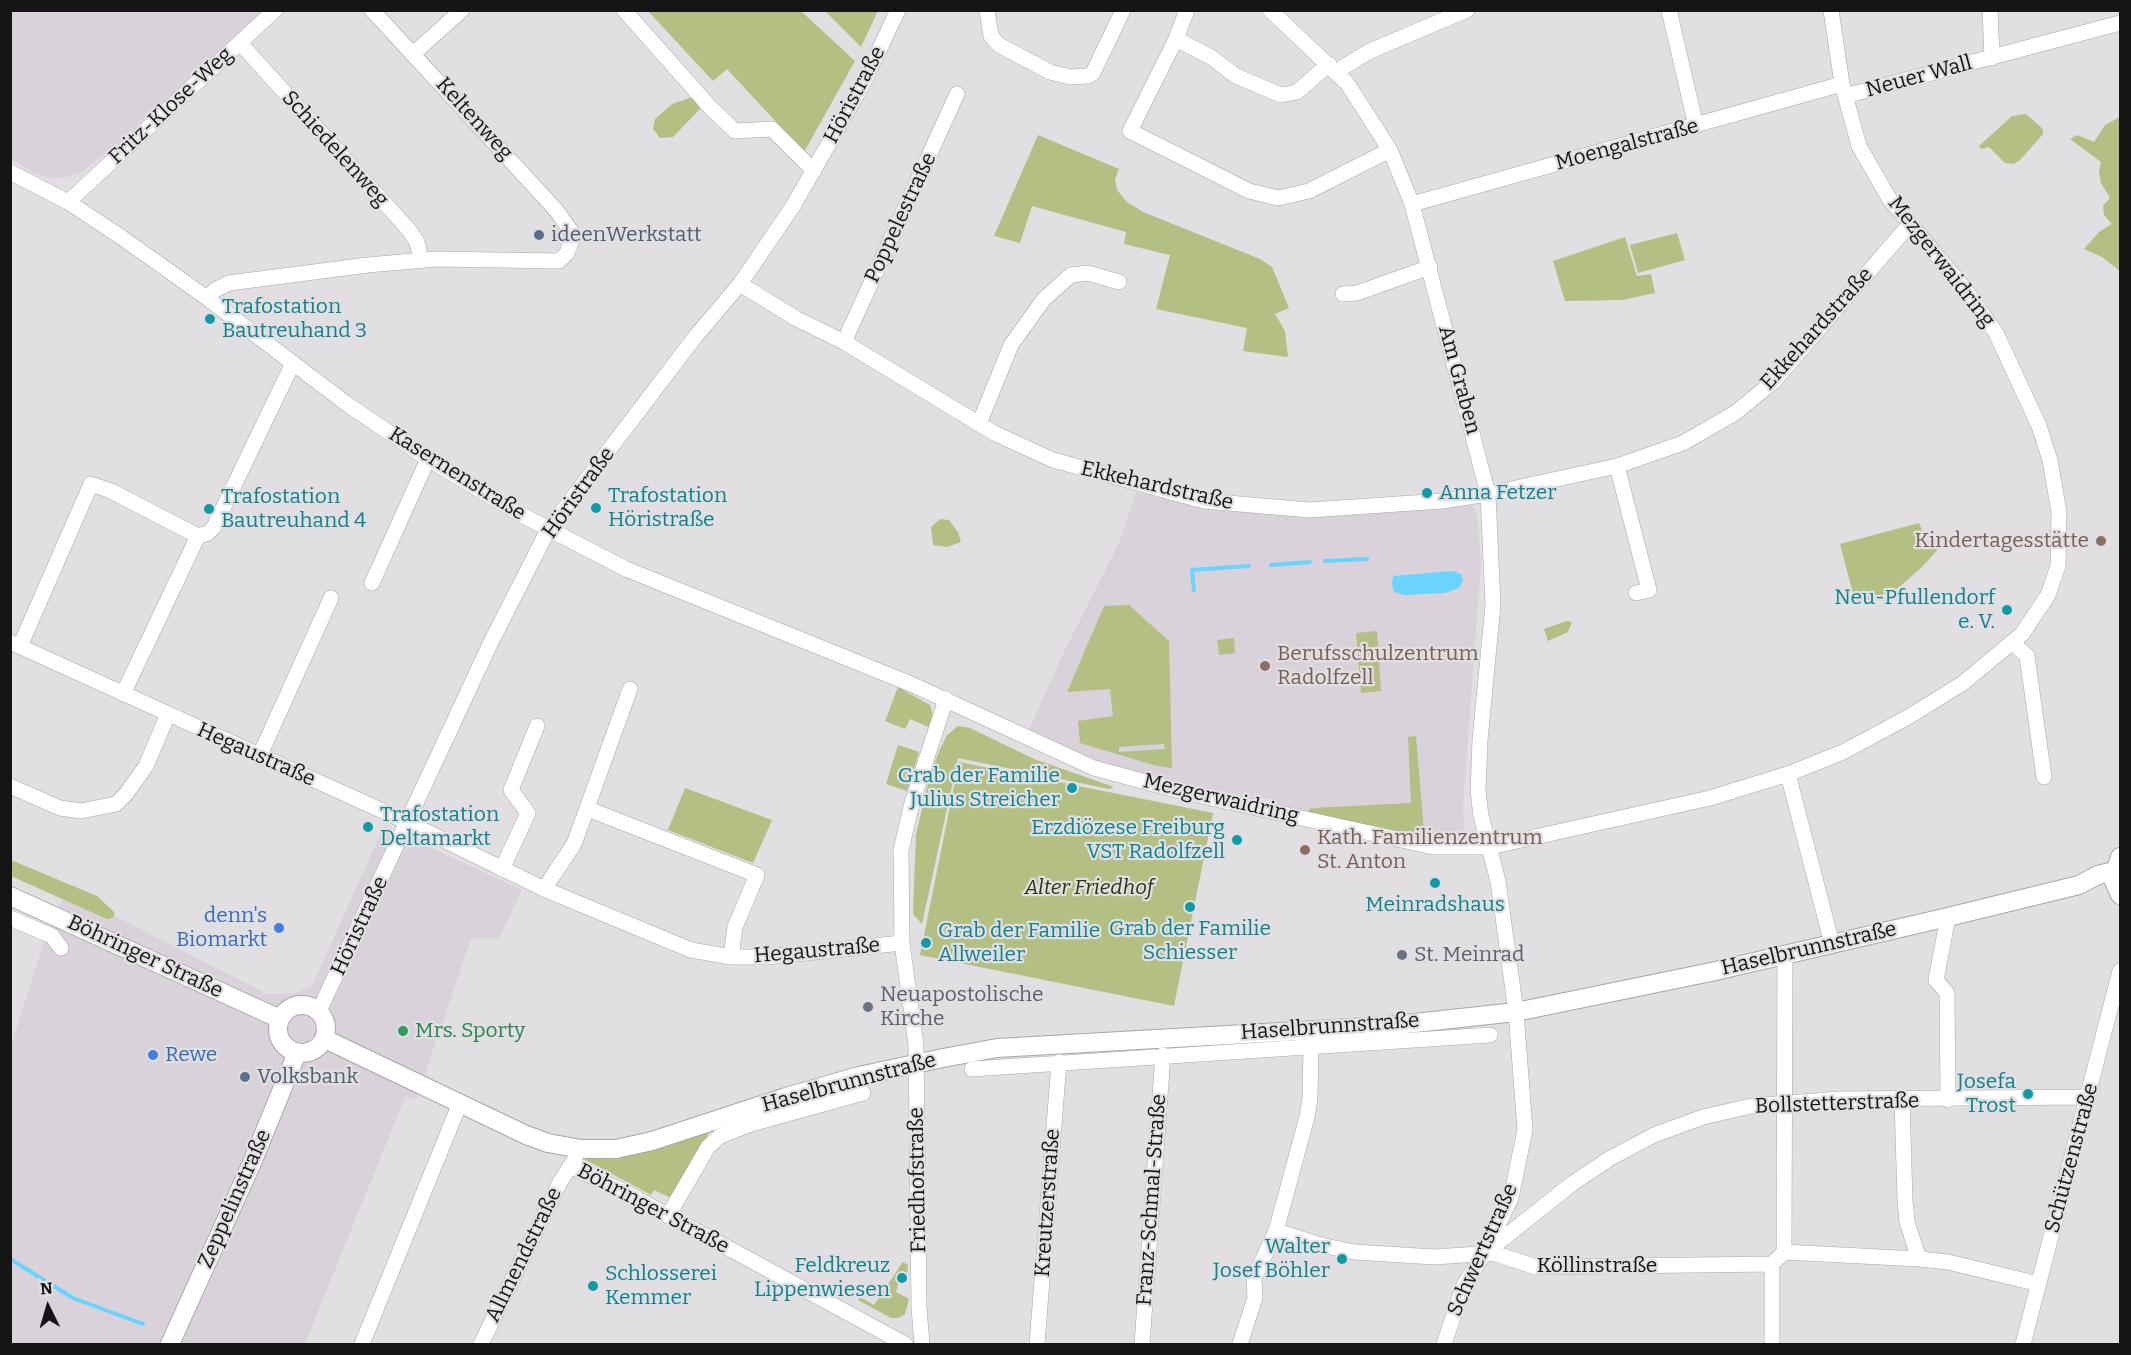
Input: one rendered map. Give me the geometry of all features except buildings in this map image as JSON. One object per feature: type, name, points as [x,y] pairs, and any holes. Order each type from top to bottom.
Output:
[{"type":"main road","name":"Haselbrunnstraße","points":[[581,1149],[616,1149],[652,1141],[786,1097],[916,1063],[997,1048],[1387,1026],[1515,1012],[1832,944],[2079,885],[2118,878]]},
{"type":"main road","name":"Böhringer Straße","points":[[10,896],[280,1018]]},
{"type":"main road","points":[[305,1004],[319,1011],[327,1024],[325,1040],[314,1051],[297,1053],[281,1041],[278,1027],[280,1018],[297,1005],[305,1004]]},
{"type":"main road","name":"Böhringer Straße","points":[[325,1040],[526,1135],[548,1143],[581,1149]]},
{"type":"main road","name":"Zeppelinstraße","points":[[170,1344],[255,1156],[297,1053]]},
{"type":"street","name":"Fritz-Klose-Weg","points":[[68,202],[275,10]]},
{"type":"street","name":"Keltenweg","points":[[372,10],[556,210],[571,231],[572,240],[567,253],[559,261],[421,259]]},
{"type":"street","points":[[414,53],[462,10]]},
{"type":"street","points":[[624,10],[709,106],[735,131],[772,129],[814,171]]},
{"type":"street","name":"Höristraße","points":[[319,1011],[490,642],[548,530],[695,337],[740,285],[814,171],[872,66],[898,10]]},
{"type":"street","points":[[987,10],[991,36],[999,45],[1050,72],[1070,76],[1088,76],[1093,73],[1123,10]]},
{"type":"street","points":[[1187,10],[1176,39],[1130,131],[1249,191],[1278,198],[1309,191],[1390,150]]},
{"type":"street","name":"Am Graben","points":[[1270,10],[1333,68],[1360,100],[1390,150],[1412,204],[1430,267],[1488,494],[1493,605],[1478,771],[1481,816],[1490,847]]},
{"type":"street","points":[[1176,39],[1210,57],[1236,76],[1281,95],[1297,93],[1333,68],[1467,10]]},
{"type":"street","points":[[1669,10],[1696,126]]},
{"type":"street","name":"Mezgerwaidring","points":[[946,699],[1065,756],[1124,777],[1433,847],[1490,847],[1676,807],[1788,774],[1843,752],[1910,716],[1963,683],[2013,643],[2030,625],[2048,595],[2058,566],[2059,512],[2052,468],[2039,426],[1996,333],[1965,289],[1890,200],[1859,146],[1844,90],[1830,10]]},
{"type":"street","name":"Neuer Wall","points":[[1990,10],[1992,58]]},
{"type":"street","name":"Neuer Wall","points":[[1844,90],[1992,58],[2121,23]]},
{"type":"street","name":"Schiedelenweg","points":[[240,43],[409,230],[417,242],[421,259]]},
{"type":"street","name":"Moengalstraße","points":[[1412,204],[1696,126],[1844,90]]},
{"type":"street","name":"Poppelestraße","points":[[844,342],[957,94]]},
{"type":"street","name":"Kasernenstraße","points":[[10,172],[68,202],[207,298],[293,363],[428,459],[548,530],[669,588],[946,699]]},
{"type":"street","name":"Ekkehardstraße","points":[[740,285],[797,319],[844,342],[979,424],[1031,451],[1073,467],[1204,501],[1310,510],[1442,501],[1488,494],[1617,466],[1683,443],[1745,406],[1793,362],[1910,224]]},
{"type":"street","points":[[207,298],[215,290],[229,283],[421,259]]},
{"type":"street","points":[[1343,294],[1357,293],[1430,267]]},
{"type":"street","points":[[979,424],[1011,345],[1044,299],[1071,275],[1088,273],[1119,282]]},
{"type":"street","points":[[15,644],[91,484],[111,491],[198,536],[208,533],[214,527],[293,363]]},
{"type":"street","points":[[372,583],[428,459]]},
{"type":"street","points":[[1617,466],[1649,590],[1636,593]]},
{"type":"street","points":[[123,694],[198,536]]},
{"type":"street","points":[[259,757],[330,598]]},
{"type":"street","points":[[2013,643],[2027,656],[2044,777]]},
{"type":"street","name":"Hegaustraße","points":[[15,644],[259,757],[407,822],[544,889],[691,950],[731,957],[767,957],[902,943]]},
{"type":"street","points":[[544,889],[574,844],[630,689]]},
{"type":"street","name":"Friedhofstraße","points":[[922,1344],[919,1308],[916,1063],[902,943],[901,860],[906,825],[946,699]]},
{"type":"street","points":[[10,786],[60,808],[81,811],[116,804],[146,766],[168,714]]},
{"type":"street","points":[[502,868],[528,813],[511,790],[537,726]]},
{"type":"street","points":[[1788,774],[1832,944]]},
{"type":"street","name":"Hegaustraße","points":[[588,809],[757,875],[735,927],[731,957]]},
{"type":"street","name":"Schwertstraße","points":[[1444,1344],[1464,1285],[1484,1254],[1510,1198],[1523,1148],[1525,1113],[1515,1012],[1496,871],[1490,847]]},
{"type":"street","points":[[1948,917],[1936,980],[1947,993],[1948,1100]]},
{"type":"street","name":"Böhringer Straße","points":[[10,918],[52,936],[61,948]]},
{"type":"street","points":[[1772,1344],[1772,1264],[1784,1252],[1785,954]]},
{"type":"street","name":"Schützenstraße","points":[[2023,1344],[2121,971]]},
{"type":"street","name":"Haselbrunnstraße","points":[[972,1069],[1490,1035]]},
{"type":"street","points":[[1240,1344],[1255,1299],[1254,1278],[1276,1231],[1309,1108],[1311,1046]]},
{"type":"street","name":"Franz-Schmal-Straße","points":[[1142,1344],[1163,1055]]},
{"type":"street","name":"Kreutzerstraße","points":[[1037,1344],[1059,1062]]},
{"type":"street","name":"Haselbrunnstraße","points":[[668,1216],[708,1147],[720,1136],[751,1124],[863,1093]]},
{"type":"street","name":"Bollstetterstraße","points":[[1484,1254],[1573,1182],[1627,1148],[1703,1117],[1786,1102],[2088,1097]]},
{"type":"street","points":[[1902,1100],[1907,1222],[1919,1259]]},
{"type":"street","points":[[362,1344],[460,1104]]},
{"type":"street","name":"Böhringer Straße","points":[[581,1149],[570,1167],[625,1192],[905,1344]]},
{"type":"street","name":"Allmendstraße","points":[[481,1344],[560,1182],[570,1167]]},
{"type":"street","name":"Köllinstraße","points":[[1276,1231],[1321,1245],[1354,1252],[1434,1257],[1503,1255],[1518,1263],[1536,1267],[1772,1264]]},
{"type":"street","points":[[1784,1252],[1948,1262],[2039,1284]]},
{"type":"shaded area","points":[[11,11],[267,11],[82,172],[67,177],[51,178],[36,174],[11,159]]},
{"type":"shaded area","name":"Berufsschulzentrum Radolfzell","points":[[1136,492],[1202,504],[1468,502],[1477,511],[1481,563],[1463,805],[1464,833],[1442,835],[1275,813],[1278,801],[1260,797],[1257,808],[1163,787],[1025,738],[1065,650],[1119,543]]},
{"type":"shaded area","points":[[384,826],[522,890],[499,938],[471,939],[416,1100],[405,1097],[305,1344],[11,1344],[11,1046],[44,942],[66,891],[267,994],[296,993],[313,984]]},
{"type":"green space","points":[[648,11],[801,11],[855,61],[804,152],[727,69],[713,81]]},
{"type":"green space","points":[[825,11],[878,11],[861,47]]},
{"type":"green space","points":[[695,96],[700,101],[700,109],[673,137],[660,138],[653,129],[655,119],[672,104]]},
{"type":"green space","points":[[2026,114],[2043,129],[2043,134],[2020,160],[2014,164],[2005,163],[1989,147],[1981,149],[1979,146],[2012,116]]},
{"type":"green space","points":[[2120,117],[2120,271],[2102,257],[2084,249],[2099,232],[2112,224],[2104,215],[2103,206],[2110,198],[2101,183],[2099,172],[2101,162],[2070,139],[2077,135],[2094,142],[2105,125]]},
{"type":"green space","points":[[1038,135],[1119,169],[1115,179],[1117,190],[1127,202],[1143,212],[1260,259],[1272,267],[1289,308],[1275,314],[1285,331],[1288,357],[1243,351],[1247,328],[1156,309],[1170,255],[1124,244],[1126,232],[1032,206],[1020,243],[994,236]]},
{"type":"green space","points":[[1677,233],[1685,260],[1638,273],[1630,245]]},
{"type":"green space","points":[[1625,237],[1637,276],[1651,274],[1655,293],[1622,300],[1565,301],[1553,261]]},
{"type":"green space","points":[[940,519],[949,520],[958,532],[961,542],[947,547],[933,545],[931,527]]},
{"type":"green space","points":[[1919,523],[1928,544],[1938,549],[1898,588],[1856,605],[1840,544]]},
{"type":"green space","points":[[1129,605],[1169,641],[1172,768],[1157,766],[1080,743],[1078,721],[1113,716],[1110,689],[1067,692],[1104,606]],"holes":[[[1164,744],[1165,749],[1119,752],[1119,747]]]},
{"type":"green space","points":[[1567,621],[1572,622],[1568,632],[1548,641],[1544,629]]},
{"type":"green space","points":[[1377,631],[1381,691],[1361,693],[1356,633]]},
{"type":"green space","points":[[1234,638],[1235,653],[1219,655],[1217,640]]},
{"type":"green space","points":[[898,687],[930,705],[934,720],[931,728],[910,719],[905,729],[885,721]]},
{"type":"green space","points":[[958,726],[970,728],[1034,759],[1114,787],[1109,789],[958,758],[922,924],[913,914],[916,834],[930,775],[940,749],[947,735]]},
{"type":"green space","points":[[1416,736],[1425,843],[1309,817],[1309,809],[1313,808],[1411,803],[1408,737]]},
{"type":"green space","points":[[898,745],[919,752],[907,791],[886,784]]},
{"type":"green space","name":"Alter Friedhof","points":[[959,762],[1213,813],[1174,1006],[920,955]]},
{"type":"green space","points":[[685,788],[772,820],[753,863],[668,830]]},
{"type":"green space","points":[[11,860],[97,896],[115,913],[113,918],[107,919],[11,876]]},
{"type":"green space","points":[[710,1130],[673,1199],[654,1190],[651,1195],[584,1159],[640,1154]]},
{"type":"green space","points":[[903,1262],[908,1265],[907,1274],[900,1276],[896,1292],[909,1299],[905,1314],[898,1318],[891,1318],[858,1300],[860,1297],[874,1305]]},
{"type":"water","points":[[1452,571],[1461,574],[1463,580],[1459,588],[1445,593],[1405,595],[1394,592],[1393,576]]},
{"type":"waterway","points":[[1325,561],[1367,559]]},
{"type":"waterway","points":[[1271,565],[1310,562]]},
{"type":"waterway","points":[[1194,590],[1192,570],[1249,566]]},
{"type":"waterway","points":[[10,1259],[73,1298],[143,1324]]},
{"type":"place","name":"ideenWerkstatt","points":[[539,235]]},
{"type":"place","name":"Trafostation Bautreuhand 3","points":[[210,319]]},
{"type":"place","name":"Anna Fetzer","points":[[1427,493]]},
{"type":"place","name":"Trafostation Höristraße","points":[[596,508]]},
{"type":"place","name":"Trafostation Bautreuhand 4","points":[[209,509]]},
{"type":"place","name":"Kindertagesstätte","points":[[2101,541]]},
{"type":"place","name":"Neu-Pfullendorf e. V.","points":[[2007,610]]},
{"type":"place","name":"Berufsschulzentrum Radolfzell","points":[[1265,666]]},
{"type":"place","name":"Grab der Familie Julius Streicher","points":[[1072,788]]},
{"type":"place","name":"Trafostation Deltamarkt","points":[[368,827]]},
{"type":"place","name":"Erzdiözese Freiburg VST Radolfzell","points":[[1237,840]]},
{"type":"place","name":"Kath. Familienzentrum St. Anton","points":[[1305,850]]},
{"type":"place","name":"Meinradshaus","points":[[1435,883]]},
{"type":"place","name":"Grab der Familie Schiesser","points":[[1190,907]]},
{"type":"place","name":"denn's Biomarkt","points":[[279,928]]},
{"type":"place","name":"Grab der Familie Allweiler","points":[[926,943]]},
{"type":"place","name":"St. Meinrad","points":[[1402,955]]},
{"type":"place","name":"Neuapostolische Kirche","points":[[868,1007]]},
{"type":"place","name":"Mrs. Sporty","points":[[403,1031]]},
{"type":"place","name":"Rewe","points":[[153,1055]]},
{"type":"place","name":"Volksbank","points":[[245,1077]]},
{"type":"place","name":"Josefa Trost","points":[[2028,1094]]},
{"type":"place","name":"Walter Josef Böhler","points":[[1342,1259]]},
{"type":"place","name":"Feldkreuz Lippenwiesen","points":[[902,1278]]},
{"type":"place","name":"Schlosserei Kemmer","points":[[593,1286]]}]
